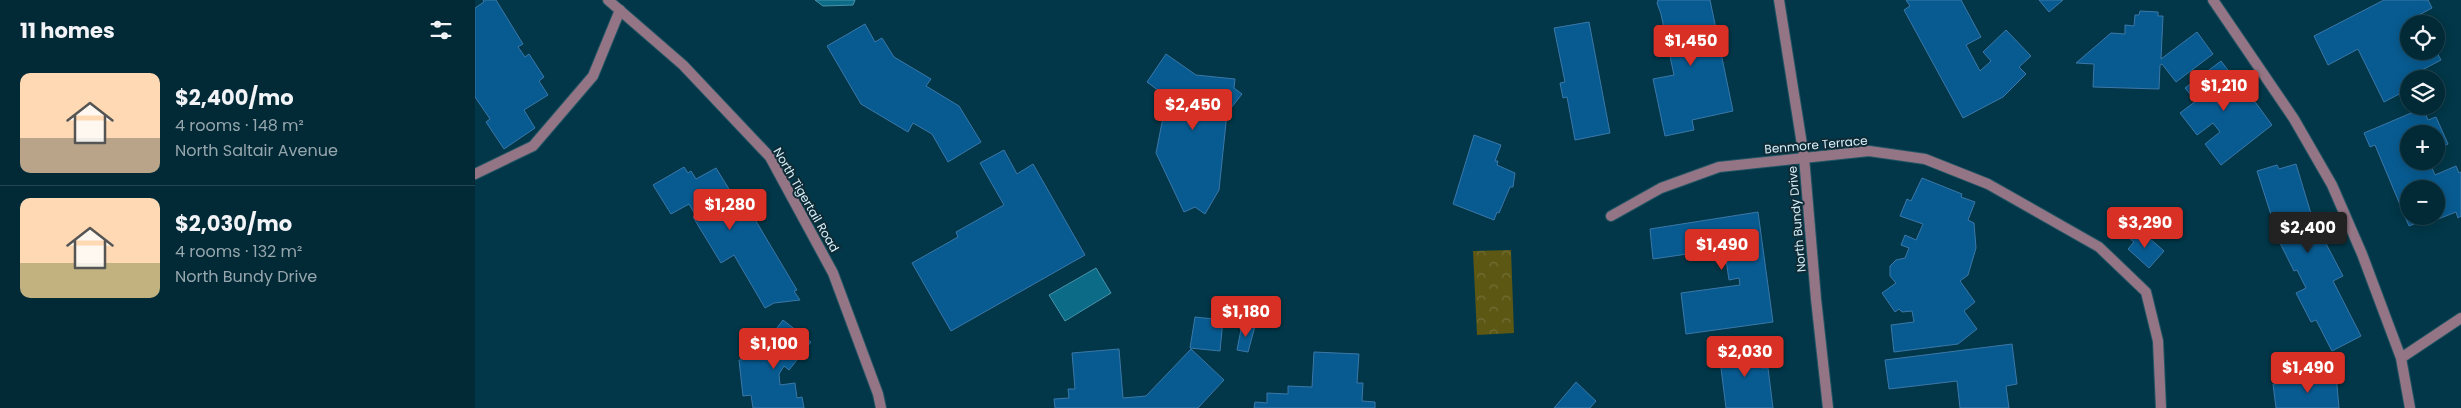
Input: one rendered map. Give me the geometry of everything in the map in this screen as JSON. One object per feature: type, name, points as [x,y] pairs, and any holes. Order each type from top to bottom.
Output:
[{"type":"street","name":"North Tigertail Road","points":[[608,0],[683,64],[769,157],[833,273],[878,394],[881,408]]},
{"type":"street","name":"North Bundy Drive","points":[[1779,0],[1804,158],[1816,299],[1828,408]]},
{"type":"street","points":[[2213,0],[2294,119],[2332,185],[2362,254],[2401,358],[2410,408]]},
{"type":"street","points":[[475,174],[533,146],[593,76],[620,10]]},
{"type":"street","name":"Benmore Terrace","points":[[1611,216],[1661,188],[1719,167],[1869,151],[1925,159],[1988,184],[2099,247],[2146,292],[2158,341],[2161,408]]},
{"type":"street","points":[[2401,358],[2461,318]]},
{"type":"green space","points":[[1511,250],[1514,333],[1477,335],[1473,251]]},
{"type":"water","points":[[815,0],[855,0],[853,5],[823,6]]},
{"type":"water","points":[[1096,268],[1111,293],[1065,321],[1049,295]]},
{"type":"building","points":[[483,0],[496,0],[523,44],[518,47],[525,57],[529,54],[544,77],[539,81],[548,95],[524,110],[535,128],[504,149],[486,122],[490,119],[475,97],[475,8],[484,2]]},
{"type":"building","points":[[1658,0],[1710,0],[1733,111],[1692,120],[1694,130],[1665,136],[1653,79],[1674,75],[1657,3]]},
{"type":"building","points":[[1906,0],[1961,0],[1981,37],[1966,45],[1980,71],[1991,61],[1983,52],[2006,30],[2031,56],[2019,67],[2026,74],[2003,97],[1963,118],[1904,10],[1910,6]]},
{"type":"building","points":[[2039,0],[2063,0],[2049,12]]},
{"type":"building","points":[[2384,0],[2428,0],[2432,8],[2419,15],[2400,15],[2400,60],[2441,60],[2422,70],[2400,70],[2400,94],[2384,102],[2358,49],[2328,65],[2314,36]]},
{"type":"building","points":[[2140,11],[2158,12],[2158,16],[2163,16],[2161,59],[2197,32],[2213,54],[2176,82],[2162,64],[2160,65],[2159,89],[2093,87],[2094,64],[2076,63],[2111,33],[2125,34],[2125,25],[2134,26],[2135,15],[2139,15]]},
{"type":"building","points":[[1589,22],[1610,133],[1575,140],[1567,97],[1563,98],[1560,83],[1565,82],[1554,28]]},
{"type":"building","points":[[865,24],[875,42],[882,38],[894,57],[931,79],[926,86],[959,106],[981,142],[948,162],[932,134],[913,123],[908,132],[861,104],[827,46]]},
{"type":"building","points":[[1166,54],[1196,75],[1235,79],[1234,88],[1242,94],[1227,113],[1219,190],[1205,214],[1195,207],[1184,212],[1156,153],[1167,97],[1147,82]]},
{"type":"building","points":[[2221,61],[2240,86],[2242,84],[2272,125],[2221,165],[2205,144],[2220,132],[2213,123],[2197,135],[2180,113],[2196,101],[2185,88]]},
{"type":"building","points":[[2406,115],[2426,115],[2428,120],[2436,117],[2440,125],[2400,125],[2400,170],[2433,170],[2435,175],[2456,166],[2459,173],[2461,172],[2461,216],[2458,218],[2456,212],[2445,216],[2445,180],[2400,180],[2400,205],[2375,145],[2370,147],[2364,133]]},
{"type":"building","points":[[1474,135],[1501,145],[1495,161],[1498,161],[1497,165],[1515,173],[1513,187],[1510,187],[1494,220],[1453,204]]},
{"type":"building","points":[[1004,150],[1017,174],[1033,164],[1085,255],[951,331],[912,263],[958,237],[956,232],[1004,205],[980,163]]},
{"type":"building","points":[[2296,164],[2312,217],[2343,276],[2333,281],[2361,336],[2332,351],[2316,320],[2311,322],[2296,293],[2306,288],[2297,270],[2294,271],[2278,239],[2280,238],[2277,231],[2279,230],[2278,224],[2274,224],[2257,171],[2277,165],[2279,169]]},
{"type":"building","points":[[684,167],[688,173],[691,171],[696,179],[716,168],[732,194],[738,191],[797,290],[794,291],[800,300],[774,303],[765,308],[734,255],[721,263],[693,217],[696,216],[689,204],[671,214],[653,185]]},
{"type":"building","points":[[1922,178],[1962,194],[1961,197],[1975,202],[1968,220],[1974,223],[1976,248],[1968,275],[1960,281],[1975,302],[1964,311],[1977,329],[1958,344],[1894,352],[1891,325],[1914,322],[1912,311],[1902,312],[1899,309],[1895,312],[1882,293],[1896,283],[1890,276],[1890,266],[1896,260],[1905,258],[1909,248],[1901,245],[1905,235],[1916,240],[1923,224],[1900,216],[1907,199],[1911,201]]},
{"type":"building","points":[[1758,212],[1773,322],[1686,334],[1681,293],[1740,285],[1739,278],[1729,280],[1725,253],[1735,251],[1735,247],[1653,259],[1650,229]]},
{"type":"building","points":[[2135,231],[2139,234],[2141,231],[2164,251],[2149,268],[2128,249],[2134,242],[2129,238]]},
{"type":"building","points":[[1195,317],[1223,320],[1220,351],[1190,348]]},
{"type":"building","points":[[783,320],[811,342],[789,370],[784,366],[779,374],[780,385],[795,383],[797,398],[802,397],[804,408],[753,408],[751,395],[743,396],[739,360],[760,358],[765,352],[761,349]]},
{"type":"building","points":[[1242,324],[1255,326],[1248,352],[1237,350]]},
{"type":"building","points":[[1760,342],[1762,368],[1768,368],[1773,408],[1726,408],[1719,352],[1732,351],[1732,345]]},
{"type":"building","points":[[2012,344],[2017,384],[2006,386],[2009,408],[1960,408],[1957,381],[1889,389],[1885,360]]},
{"type":"building","points":[[1119,349],[1123,398],[1146,396],[1191,349],[1224,380],[1198,408],[1055,408],[1054,399],[1069,398],[1068,389],[1075,389],[1072,353]]},
{"type":"building","points":[[1314,352],[1359,354],[1357,383],[1363,383],[1362,401],[1375,402],[1375,408],[1254,408],[1255,402],[1267,403],[1267,393],[1288,394],[1288,386],[1312,387]]},
{"type":"building","points":[[2336,374],[2339,408],[2276,408],[2273,384],[2315,381],[2315,376]]},
{"type":"building","points":[[1576,382],[1596,401],[1590,408],[1554,408]]}]
